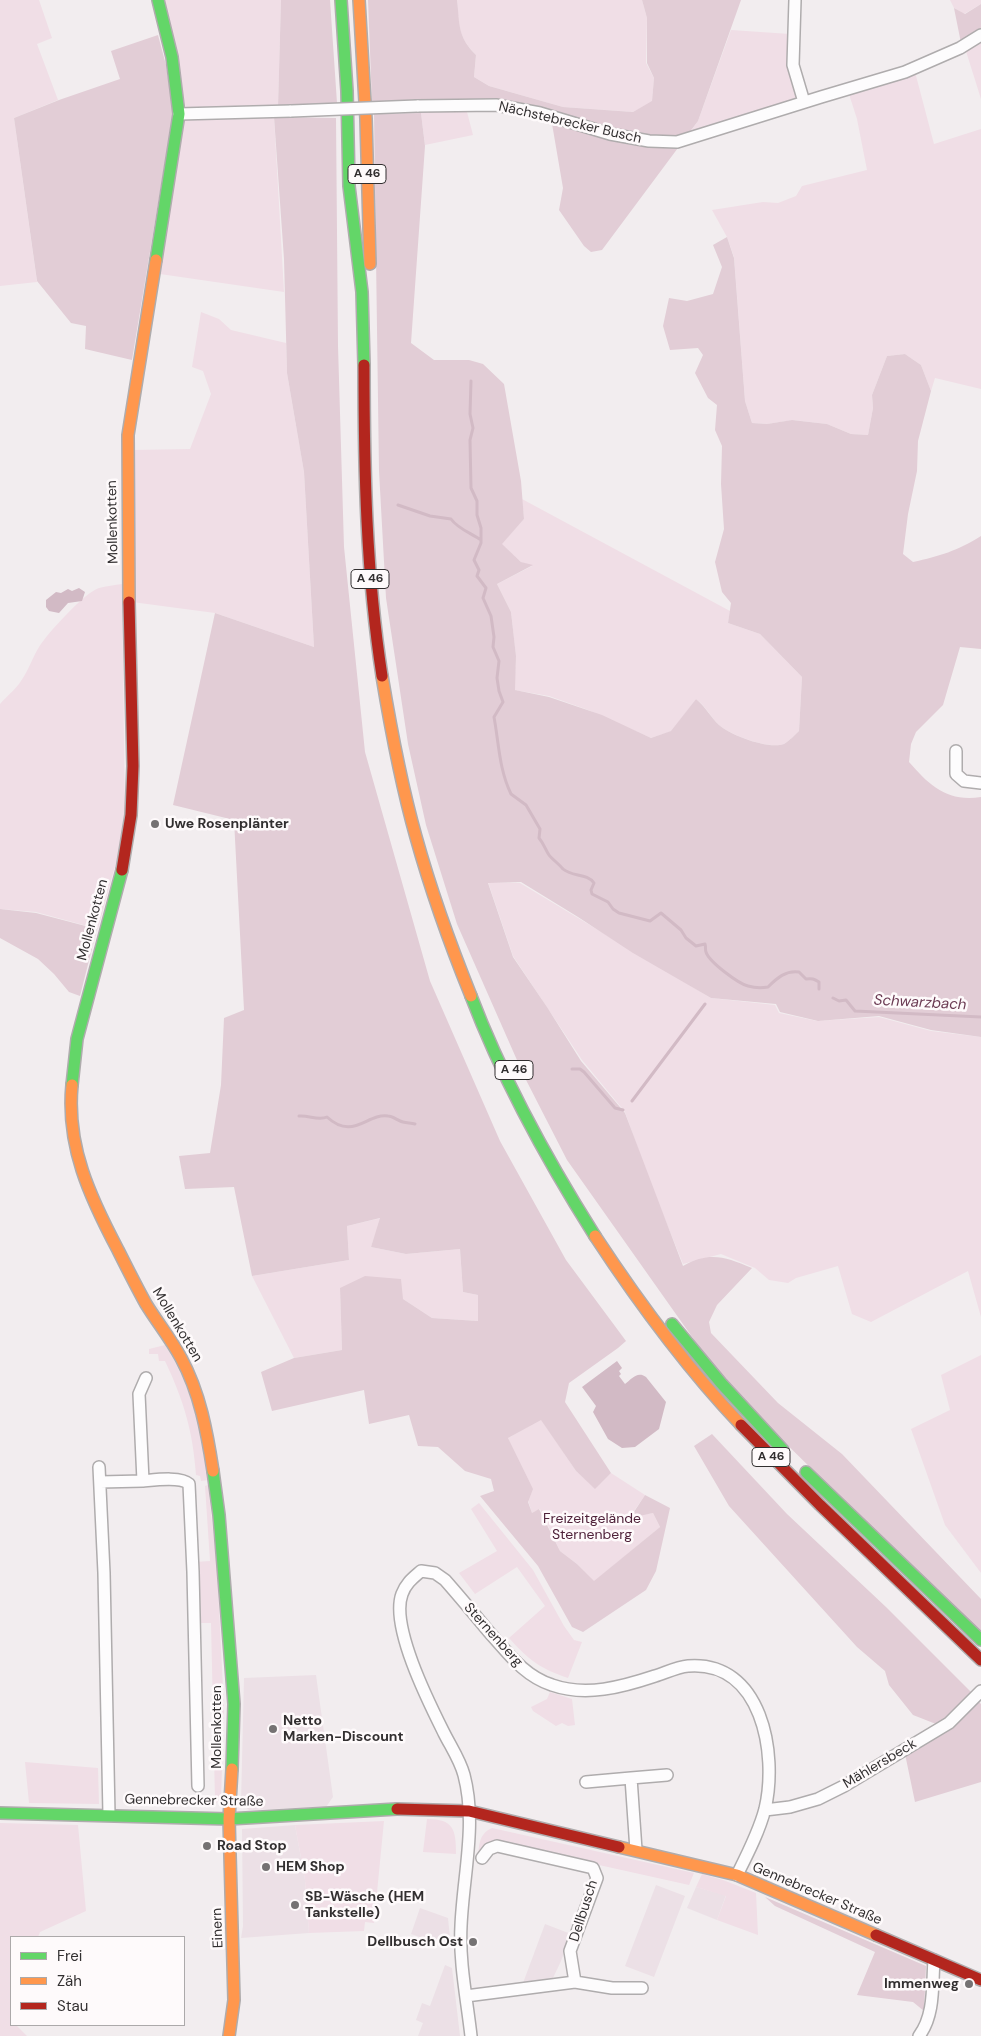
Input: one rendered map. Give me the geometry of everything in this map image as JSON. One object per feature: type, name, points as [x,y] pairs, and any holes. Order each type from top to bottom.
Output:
[{"type":"main road","name":"Mollenkotten","points":[[158,0],[179,89],[179,114],[128,435],[128,538],[133,766],[131,815],[125,857],[77,1041],[72,1089],[72,1126],[81,1170],[94,1205],[146,1305],[162,1326],[182,1359],[195,1389],[207,1431],[219,1515],[234,1704],[229,1819]]},
{"type":"main road","name":"A 46","points":[[340,0],[348,118],[350,188],[363,307],[365,479],[371,592],[377,645],[392,739],[412,823],[437,908],[460,973],[503,1073],[547,1159],[594,1238],[654,1322],[716,1399],[748,1433],[828,1514],[981,1660]]},
{"type":"main road","name":"A 46","points":[[359,0],[366,119],[378,534],[382,593],[392,677],[409,770],[450,914],[492,1020],[518,1076],[565,1164],[608,1236],[649,1294]]},
{"type":"main road","name":"A 46","points":[[664,1314],[721,1382],[796,1462],[981,1640]]},
{"type":"main road","name":"Gennebrecker Straße","points":[[110,1815],[229,1819],[404,1809],[434,1808],[469,1811],[737,1875],[981,1980]]},
{"type":"main road","points":[[0,1813],[110,1815]]},
{"type":"main road","name":"Einern","points":[[229,1819],[234,1964],[234,2000],[229,2036]]},
{"type":"street","points":[[795,0],[793,65],[804,102]]},
{"type":"street","name":"Nächstebrecker Busch","points":[[179,114],[496,105],[540,113],[610,134],[649,141],[677,142],[905,72],[960,48],[981,34]]},
{"type":"street","points":[[956,751],[956,774],[964,781],[981,783]]},
{"type":"street","points":[[143,1481],[139,1394],[146,1378]]},
{"type":"street","name":"Gennebrecker Straße","points":[[100,1467],[110,1815]]},
{"type":"street","name":"Gennebrecker Straße","points":[[100,1482],[180,1480],[186,1481],[189,1484],[198,1786]]},
{"type":"street","name":"Sternenberg","points":[[469,1811],[464,1774],[426,1697],[401,1626],[399,1607],[402,1594],[408,1581],[421,1571],[435,1573],[445,1580],[511,1658],[536,1678],[552,1685],[575,1691],[606,1690],[687,1666],[715,1668],[743,1686],[751,1698],[767,1740],[770,1767],[764,1810],[737,1875]]},
{"type":"street","name":"Mählersbeck","points":[[764,1810],[790,1807],[818,1799],[875,1768],[949,1723],[981,1691]]},
{"type":"street","points":[[586,1782],[667,1775]]},
{"type":"street","points":[[631,1778],[636,1850]]},
{"type":"street","points":[[469,1811],[461,1928],[471,2036]]},
{"type":"street","name":"Dellbusch","points":[[482,1858],[489,1848],[497,1846],[592,1868],[597,1878],[570,1951],[575,1982]]},
{"type":"street","points":[[919,2036],[926,2027],[930,2015],[934,1960]]},
{"type":"street","points":[[466,1996],[575,1982],[612,1988],[642,1988]]},
{"type":"shaded area","points":[[281,0],[330,0],[337,103],[278,107]]},
{"type":"shaded area","points":[[368,0],[457,0],[462,36],[476,55],[474,77],[489,86],[563,107],[633,112],[652,101],[654,78],[647,63],[647,18],[642,0],[741,0],[698,121],[602,250],[591,252],[584,246],[559,210],[563,188],[550,112],[372,103]]},
{"type":"shaded area","points":[[981,4],[981,31],[961,43],[954,8],[965,14]]},
{"type":"shaded area","points":[[158,35],[166,65],[173,113],[132,360],[85,349],[86,326],[71,323],[37,281],[14,118],[120,79],[111,51]]},
{"type":"shaded area","points":[[421,113],[425,146],[411,343],[434,360],[469,360],[483,364],[504,384],[521,481],[524,519],[502,544],[521,562],[533,565],[497,584],[511,612],[516,656],[515,690],[549,697],[602,715],[651,738],[671,731],[696,699],[724,729],[750,740],[769,745],[784,744],[799,731],[802,677],[760,634],[728,623],[731,603],[722,592],[715,562],[724,529],[721,484],[722,446],[715,430],[717,405],[708,398],[695,373],[703,355],[698,348],[670,350],[663,326],[669,298],[687,301],[713,294],[722,267],[713,245],[727,237],[734,258],[745,401],[752,423],[767,424],[792,420],[827,424],[851,434],[868,435],[873,408],[872,395],[887,356],[905,354],[921,365],[931,391],[918,441],[917,471],[908,514],[903,554],[913,562],[923,560],[956,549],[981,536],[981,649],[960,647],[943,705],[916,732],[911,744],[909,762],[924,778],[940,790],[958,797],[981,797],[981,1037],[931,1030],[879,1016],[818,1021],[780,1012],[776,1004],[711,998],[633,953],[521,882],[488,883],[513,957],[581,1061],[625,1113],[683,1266],[701,1258],[718,1257],[752,1268],[717,1305],[709,1322],[711,1333],[778,1403],[842,1454],[981,1599],[981,1636],[754,1412],[702,1351],[567,1160],[524,1076],[457,924],[426,825],[408,744],[386,598],[379,471],[374,114]]},
{"type":"shaded area","points":[[274,117],[336,118],[338,346],[344,547],[365,752],[430,981],[500,1141],[566,1260],[626,1341],[569,1383],[565,1402],[611,1473],[595,1489],[576,1471],[541,1420],[508,1438],[533,1489],[528,1502],[532,1513],[539,1509],[560,1551],[594,1581],[660,1527],[653,1513],[630,1518],[645,1495],[670,1508],[656,1571],[646,1590],[583,1632],[572,1627],[538,1566],[480,1496],[494,1491],[491,1479],[465,1471],[438,1447],[418,1446],[409,1415],[369,1424],[364,1390],[272,1411],[261,1372],[294,1358],[342,1350],[340,1288],[365,1276],[401,1279],[403,1299],[432,1318],[478,1321],[478,1295],[463,1292],[460,1249],[406,1254],[371,1247],[380,1218],[347,1226],[349,1260],[252,1276],[234,1187],[185,1189],[179,1156],[210,1153],[221,1085],[224,1018],[244,1010],[234,820],[173,805],[215,613],[314,647],[304,472],[287,373],[284,259]]},
{"type":"shaded area","points":[[79,588],[85,592],[82,601],[68,603],[59,613],[49,611],[46,607],[46,600],[56,592],[61,593],[68,589],[72,591]]},
{"type":"shaded area","points":[[0,909],[36,913],[97,929],[80,996],[69,992],[38,959],[0,938]]},
{"type":"shaded area","points":[[617,1361],[622,1368],[619,1371],[621,1374],[619,1376],[625,1384],[635,1376],[643,1375],[666,1402],[659,1429],[635,1447],[622,1448],[608,1439],[593,1412],[596,1406],[582,1387]]},
{"type":"shaded area","points":[[712,1434],[787,1514],[886,1607],[972,1693],[945,1719],[936,1724],[913,1715],[889,1685],[885,1671],[857,1647],[729,1506],[694,1446]]},
{"type":"shaded area","points":[[316,1675],[333,1797],[326,1807],[249,1810],[241,1803],[244,1678]]},
{"type":"shaded area","points":[[978,1701],[981,1704],[981,1782],[915,1802],[905,1754],[951,1729]]},
{"type":"shaded area","points":[[295,1825],[305,1880],[309,1933],[241,1938],[243,1926],[242,1829]]},
{"type":"shaded area","points":[[656,1885],[685,1896],[654,1977],[625,1966]]},
{"type":"shaded area","points":[[696,1887],[726,1895],[717,1920],[687,1908]]},
{"type":"shaded area","points":[[765,1897],[926,1966],[924,2011],[913,2002],[857,1995],[875,1952],[775,1906]]},
{"type":"shaded area","points":[[420,1908],[448,1918],[451,1948],[411,1934]]},
{"type":"shaded area","points":[[545,1924],[571,1934],[561,1961],[553,1978],[523,1983]]},
{"type":"shaded area","points":[[445,1965],[452,1968],[460,2036],[418,2036],[423,2023],[416,2020],[422,2003],[430,2006]]},
{"type":"green space","points":[[0,0],[39,0],[52,38],[37,44],[58,100],[14,118],[37,282],[0,286]]},
{"type":"green space","points":[[164,0],[281,0],[278,107],[186,109]]},
{"type":"green space","points":[[457,0],[642,0],[647,18],[646,63],[654,78],[652,102],[633,112],[563,107],[489,86],[474,77],[476,55],[462,36]]},
{"type":"green space","points":[[950,0],[981,0],[981,4],[964,14],[954,8]]},
{"type":"green space","points":[[731,30],[790,34],[800,100],[688,135],[698,121]]},
{"type":"green space","points":[[981,38],[981,99],[965,48]]},
{"type":"green space","points":[[915,72],[934,144],[981,129],[981,389],[935,378],[931,391],[921,365],[905,354],[887,356],[872,395],[873,408],[868,435],[851,434],[827,424],[793,420],[767,424],[752,423],[745,401],[734,257],[727,237],[712,210],[763,202],[778,203],[796,196],[802,186],[867,170],[857,119],[848,91]]},
{"type":"green space","points":[[466,108],[473,135],[425,145],[421,113]]},
{"type":"green space","points":[[274,117],[284,292],[160,274],[184,118]]},
{"type":"green space","points":[[201,312],[219,319],[231,330],[286,343],[287,373],[304,472],[314,647],[215,613],[132,602],[133,450],[190,449],[211,394],[203,371],[192,367]]},
{"type":"green space","points":[[522,499],[730,611],[728,623],[760,634],[802,677],[799,731],[784,744],[769,745],[750,740],[724,729],[696,699],[672,731],[651,738],[588,710],[549,696],[514,690],[516,657],[511,612],[497,584],[532,566],[521,562],[501,544],[524,519]]},
{"type":"green space","points":[[122,584],[125,821],[98,929],[36,912],[0,909],[0,704],[21,681],[43,641],[76,605],[99,588]]},
{"type":"green space","points":[[488,882],[520,883],[711,998],[775,1005],[779,1013],[817,1021],[879,1017],[931,1031],[981,1037],[981,1317],[968,1271],[871,1322],[852,1314],[838,1266],[796,1278],[788,1283],[769,1280],[755,1268],[721,1254],[683,1264],[649,1180],[625,1112],[582,1060],[513,956]]},
{"type":"green space","points":[[381,1218],[371,1247],[406,1254],[460,1249],[463,1292],[478,1295],[478,1321],[432,1318],[403,1299],[340,1288],[342,1350],[294,1358],[252,1276],[349,1260],[347,1226]]},
{"type":"green space","points":[[165,1345],[189,1393],[203,1445],[208,1480],[201,1481],[200,1476],[196,1475],[190,1431],[177,1390],[165,1361],[159,1361],[158,1354],[149,1354],[149,1349]]},
{"type":"green space","points":[[981,1355],[981,1573],[945,1525],[911,1429],[950,1410],[941,1375]]},
{"type":"green space","name":"Freizeitgelände Sternenberg","points":[[541,1419],[576,1471],[595,1488],[611,1473],[645,1495],[630,1517],[653,1513],[660,1527],[594,1582],[577,1564],[560,1551],[540,1509],[532,1513],[508,1438]]},
{"type":"green space","points":[[208,1485],[217,1567],[224,1708],[221,1798],[214,1805],[200,1805],[200,1800],[215,1800],[211,1623],[197,1623],[195,1562],[210,1561],[205,1486]]},
{"type":"green space","points":[[479,1503],[533,1570],[564,1626],[574,1640],[582,1642],[568,1678],[549,1671],[535,1662],[509,1638],[545,1606],[517,1567],[475,1594],[459,1573],[497,1551],[471,1509]]},
{"type":"green space","points":[[550,1692],[572,1699],[575,1725],[568,1726],[562,1723],[556,1726],[533,1711],[531,1707],[547,1699]]},
{"type":"green space","points":[[25,1762],[98,1768],[99,1804],[29,1803]]},
{"type":"green space","points":[[427,1819],[443,1821],[452,1828],[456,1854],[423,1852]]},
{"type":"green space","points":[[384,1821],[374,1923],[365,1922],[364,1931],[309,1933],[305,1880],[295,1825]]},
{"type":"green space","points":[[0,1823],[78,1825],[86,1911],[40,1932],[38,1936],[10,1936],[10,2026],[17,2026],[27,2036],[0,2036]]},
{"type":"green space","points":[[492,1828],[694,1873],[689,1885],[500,1843],[478,1860],[482,1837]]},
{"type":"green space","points":[[702,1874],[756,1893],[758,1935],[717,1920],[726,1896],[696,1887]]},
{"type":"waterway","name":"Schwarzbach","points":[[471,381],[470,414],[473,428],[470,440],[471,488],[477,501],[477,515],[481,528],[481,543],[474,560],[479,570],[477,576],[486,588],[483,598],[491,616],[494,637],[493,647],[499,661],[497,678],[503,702],[494,717],[502,766],[511,794],[526,805],[540,829],[539,838],[550,856],[563,869],[591,880],[594,883],[591,890],[592,894],[608,902],[619,913],[650,921],[661,913],[696,946],[705,944],[708,956],[718,967],[748,986],[768,987],[782,975],[790,972],[799,972],[806,979],[813,979],[819,982],[819,989]]},
{"type":"waterway","points":[[398,505],[430,516],[451,519],[461,528],[481,540]]},
{"type":"waterway","name":"Schwarzbach","points":[[833,998],[839,1001],[846,1000],[855,1011],[981,1017]]},
{"type":"waterway","points":[[632,1101],[705,1004]]},
{"type":"waterway","points":[[572,1069],[580,1069],[584,1072],[615,1108],[623,1110]]},
{"type":"waterway","points":[[299,1116],[327,1117],[336,1124],[345,1127],[380,1116],[390,1116],[415,1124]]},
{"type":"traffic: fast","points":[[156,260],[179,114],[172,57],[158,0]]},
{"type":"traffic: fast","points":[[341,0],[347,91],[349,186],[362,292],[364,365]]},
{"type":"traffic: fast","points":[[72,1085],[77,1039],[122,870]]},
{"type":"traffic: fast","points":[[471,996],[497,1058],[527,1119],[595,1236]]},
{"type":"traffic: fast","points":[[672,1324],[721,1383],[783,1450]]},
{"type":"traffic: fast","points":[[213,1471],[219,1515],[234,1704],[232,1769]]},
{"type":"traffic: fast","points":[[806,1472],[981,1640]]},
{"type":"traffic: fast","points":[[0,1813],[229,1819],[397,1809]]},
{"type":"traffic: slow","points":[[359,0],[366,119],[370,264]]},
{"type":"traffic: slow","points":[[129,602],[128,435],[156,260]]},
{"type":"traffic: slow","points":[[382,676],[397,757],[416,837],[441,917],[471,996]]},
{"type":"traffic: slow","points":[[72,1085],[73,1129],[82,1170],[98,1210],[142,1297],[188,1371],[202,1413],[213,1471]]},
{"type":"traffic: slow","points":[[595,1236],[664,1334],[741,1425]]},
{"type":"traffic: slow","points":[[229,2036],[234,2000],[229,1819],[232,1769]]},
{"type":"traffic: slow","points":[[619,1847],[737,1875],[876,1935]]},
{"type":"traffic: jam","points":[[364,365],[369,560],[382,676]]},
{"type":"traffic: jam","points":[[122,870],[131,815],[133,766],[129,602]]},
{"type":"traffic: jam","points":[[741,1425],[820,1505],[981,1660]]},
{"type":"traffic: jam","points":[[397,1809],[469,1811],[619,1847]]},
{"type":"traffic: jam","points":[[876,1935],[981,1980]]},
{"type":"place","name":"Uwe Rosenplänter","points":[[155,824]]},
{"type":"place","name":"Netto Marken-Discount","points":[[273,1729]]},
{"type":"place","name":"Road Stop","points":[[207,1846]]},
{"type":"place","name":"HEM Shop","points":[[266,1867]]},
{"type":"place","name":"SB-Wäsche (HEM Tankstelle)","points":[[295,1905]]},
{"type":"place","name":"Dellbusch Ost","points":[[473,1942]]},
{"type":"place","name":"Immenweg","points":[[969,1984]]}]
